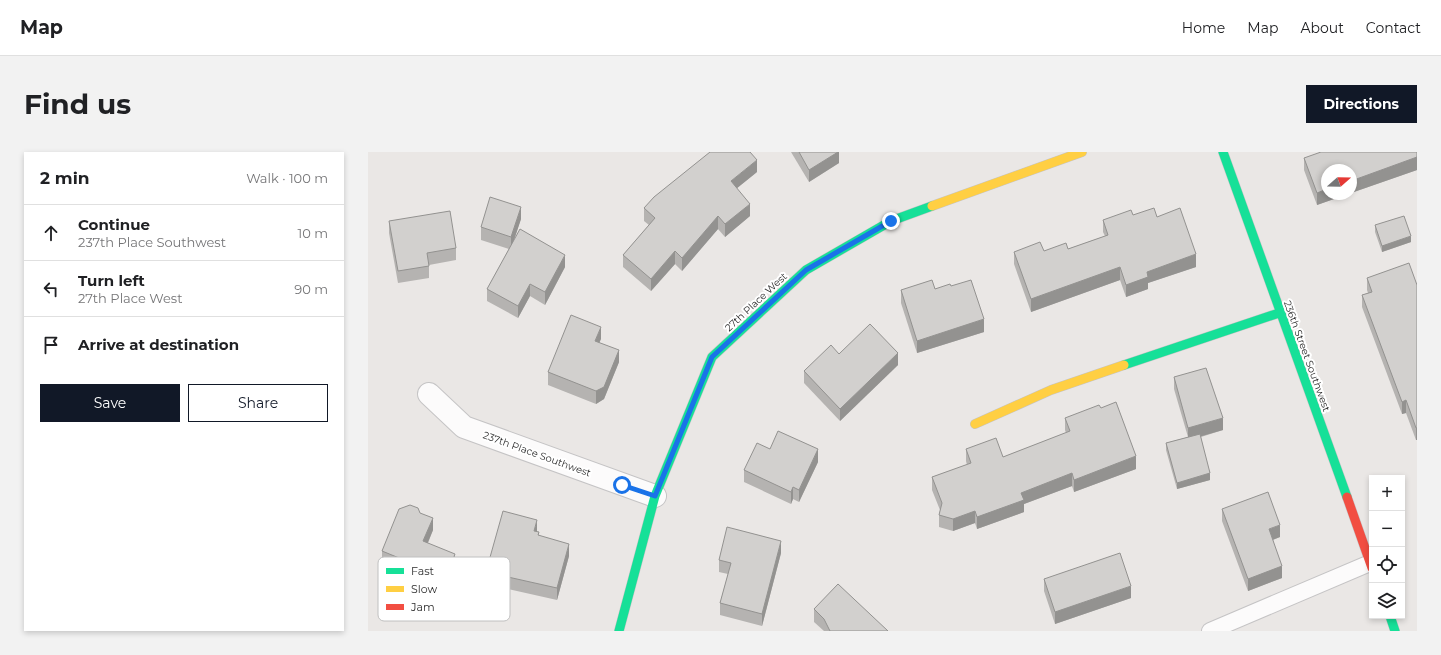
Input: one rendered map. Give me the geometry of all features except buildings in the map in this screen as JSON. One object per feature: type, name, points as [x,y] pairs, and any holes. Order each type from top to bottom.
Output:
[{"type":"street","name":"27th Place West","points":[[619,631],[655,496],[712,357],[806,270],[891,221],[1082,152]]},
{"type":"street","name":"236th Street Southwest","points":[[1223,152],[1279,313],[1369,560]]},
{"type":"street","points":[[975,424],[1051,390],[1279,313]]},
{"type":"street","name":"237th Place Southwest","points":[[429,394],[464,427],[655,496]]},
{"type":"street","points":[[1391,619],[1395,631]]},
{"type":"lane","points":[[1210,631],[1369,567]]},
{"type":"traffic: fast","points":[[1223,152],[1347,497]]},
{"type":"traffic: fast","points":[[619,631],[655,496],[712,357],[806,270],[891,221],[932,206]]},
{"type":"traffic: fast","points":[[1124,365],[1279,313]]},
{"type":"traffic: fast","points":[[1391,619],[1395,631]]},
{"type":"traffic: slow","points":[[932,206],[1082,152]]},
{"type":"traffic: slow","points":[[975,424],[1051,390],[1124,365]]},
{"type":"traffic: jam","points":[[1347,497],[1369,559]]},
{"type":"route","points":[[622,485],[655,496],[712,357],[806,270],[891,221]]}]
